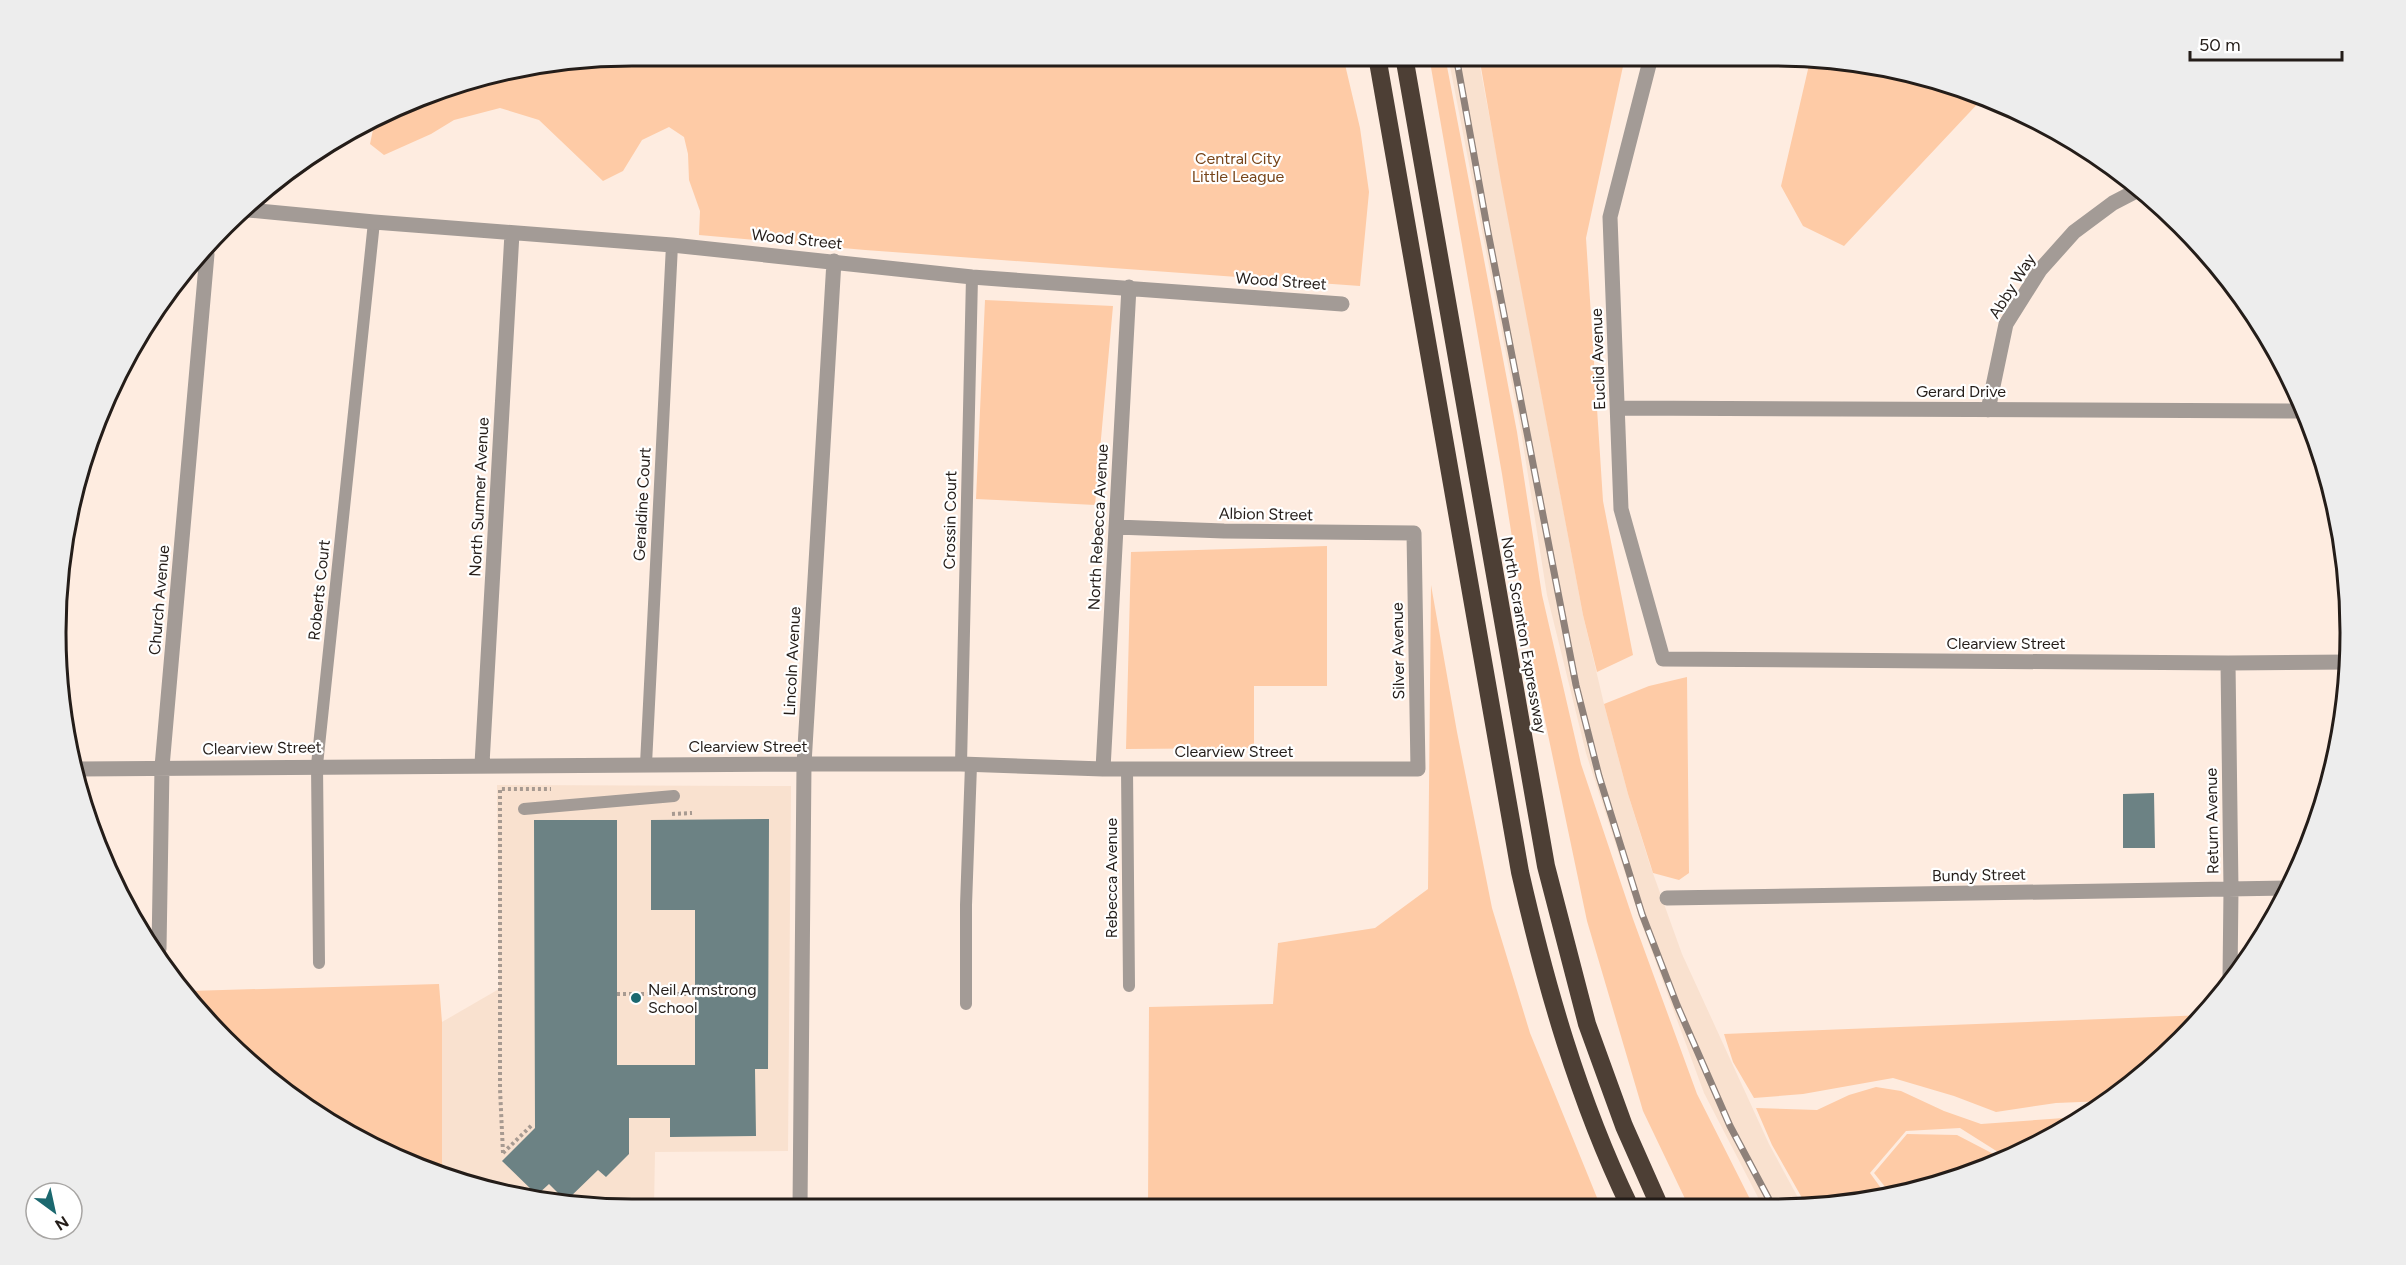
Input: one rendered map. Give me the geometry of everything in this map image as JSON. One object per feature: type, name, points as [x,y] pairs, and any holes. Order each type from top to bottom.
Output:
[{"type":"highway","points":[[1379,66],[1520,872],[1561,1033],[1599,1136],[1626,1199]]},
{"type":"highway","name":"North Scranton Expressway","points":[[1406,66],[1546,866],[1587,1024],[1624,1126],[1656,1199]]},
{"type":"street","name":"Euclid Avenue","points":[[1649,66],[1610,217],[1621,508],[1664,659]]},
{"type":"street","name":"Abby Way","points":[[1988,410],[2006,324],[2040,270],[2074,232],[2113,203],[2131,194]]},
{"type":"street","name":"Wood Street","points":[[255,211],[672,245],[972,277],[1342,304]]},
{"type":"street","name":"North Sumner Avenue","points":[[482,764],[512,232]]},
{"type":"street","name":"Church Avenue","points":[[159,944],[162,767],[207,260]]},
{"type":"street","name":"Lincoln Avenue","points":[[800,1199],[804,764],[834,261]]},
{"type":"street","name":"North Rebecca Avenue","points":[[1103,769],[1129,287]]},
{"type":"street","name":"Gerard Drive","points":[[1618,408],[2295,411]]},
{"type":"street","name":"Albion Street","points":[[1116,527],[1224,531],[1414,533]]},
{"type":"street","name":"Silver Avenue","points":[[1414,533],[1418,769]]},
{"type":"street","name":"Clearview Street","points":[[1664,659],[2339,662]]},
{"type":"street","name":"Return Avenue","points":[[2228,663],[2230,967]]},
{"type":"street","name":"Clearview Street","points":[[83,769],[317,765],[804,764],[1103,769],[1418,769]]},
{"type":"street","name":"Bundy Street","points":[[1667,898],[2279,888]]},
{"type":"lane","name":"Roberts Court","points":[[319,963],[317,765],[374,222]]},
{"type":"lane","name":"Geraldine Court","points":[[646,764],[672,245]]},
{"type":"lane","name":"Crossin Court","points":[[966,1004],[966,765],[972,277]]},
{"type":"lane","name":"Rebecca Avenue","points":[[1127,769],[1129,986]]},
{"type":"lane","points":[[524,809],[674,796]]},
{"type":"path","points":[[532,1125],[502,1153],[500,1089],[501,789],[558,789]]},
{"type":"path","points":[[617,994],[695,994]]},
{"type":"shaded area","points":[[1450,66],[1480,66],[1583,615],[1628,794],[1650,865],[1682,954],[1769,1144],[1798,1198],[1759,1199],[1704,1093],[1641,922],[1586,753],[1547,595],[1521,431]]},
{"type":"shaded area","name":"Neil Armstrong School","points":[[497,785],[791,786],[788,1151],[655,1152],[654,1199],[595,1198],[559,1194],[486,1180],[442,1166],[442,1022],[499,989]]},
{"type":"green space","name":"Central City Little League","points":[[1345,66],[1360,128],[1369,192],[1360,286],[865,250],[699,235],[700,211],[689,180],[688,154],[684,137],[669,127],[642,140],[623,171],[603,181],[539,120],[500,108],[454,120],[431,134],[384,155],[370,144],[373,129],[450,96],[522,77],[595,67]]},
{"type":"green space","points":[[1431,66],[1447,66],[1517,432],[1542,595],[1581,764],[1633,919],[1697,1094],[1750,1199],[1685,1199],[1643,1111],[1587,921],[1528,639],[1502,474]]},
{"type":"green space","points":[[1481,66],[1623,66],[1586,238],[1603,501],[1633,655],[1597,672],[1583,615]]},
{"type":"green space","points":[[1809,67],[1884,77],[1920,85],[1977,104],[1844,246],[1803,226],[1781,186]]},
{"type":"green space","points":[[985,300],[1113,306],[1095,505],[976,499]]},
{"type":"green space","points":[[1327,546],[1327,686],[1254,686],[1254,748],[1126,749],[1131,552]]},
{"type":"green space","points":[[1431,585],[1492,908],[1530,1033],[1598,1199],[1148,1199],[1149,1007],[1273,1004],[1278,943],[1375,928],[1428,889]]},
{"type":"green space","points":[[1687,677],[1689,873],[1679,880],[1653,873],[1628,794],[1604,704],[1649,686]]},
{"type":"green space","points":[[439,984],[442,1022],[442,1166],[382,1141],[318,1104],[259,1058],[232,1033],[194,991]]},
{"type":"green space","points":[[2190,1016],[2147,1058],[2091,1102],[2056,1103],[1996,1112],[1954,1096],[1893,1078],[1803,1094],[1754,1098],[1733,1062],[1724,1034]]},
{"type":"green space","points":[[1876,1087],[1901,1091],[1944,1111],[1981,1124],[2065,1118],[1999,1152],[1960,1128],[1906,1131],[1870,1173],[1881,1188],[1802,1198],[1772,1145],[1756,1108],[1817,1110],[1849,1095]]},
{"type":"green space","points":[[1907,1134],[1957,1135],[1994,1154],[1956,1169],[1886,1188],[1874,1173]]},
{"type":"building","points":[[2154,793],[2155,848],[2123,848],[2123,794]]},
{"type":"building","points":[[769,819],[768,1069],[755,1069],[756,1136],[670,1137],[670,1118],[629,1118],[629,1154],[606,1177],[598,1170],[572,1195],[559,1194],[549,1184],[541,1191],[531,1190],[502,1161],[535,1128],[534,820],[617,820],[617,1065],[695,1065],[695,910],[651,910],[651,820]]},
{"type":"railway","points":[[1458,66],[1576,685],[1599,776],[1642,914],[1677,1005],[1730,1126],[1769,1199]]},
{"type":"place","name":"Neil Armstrong School","points":[[636,998]]}]
